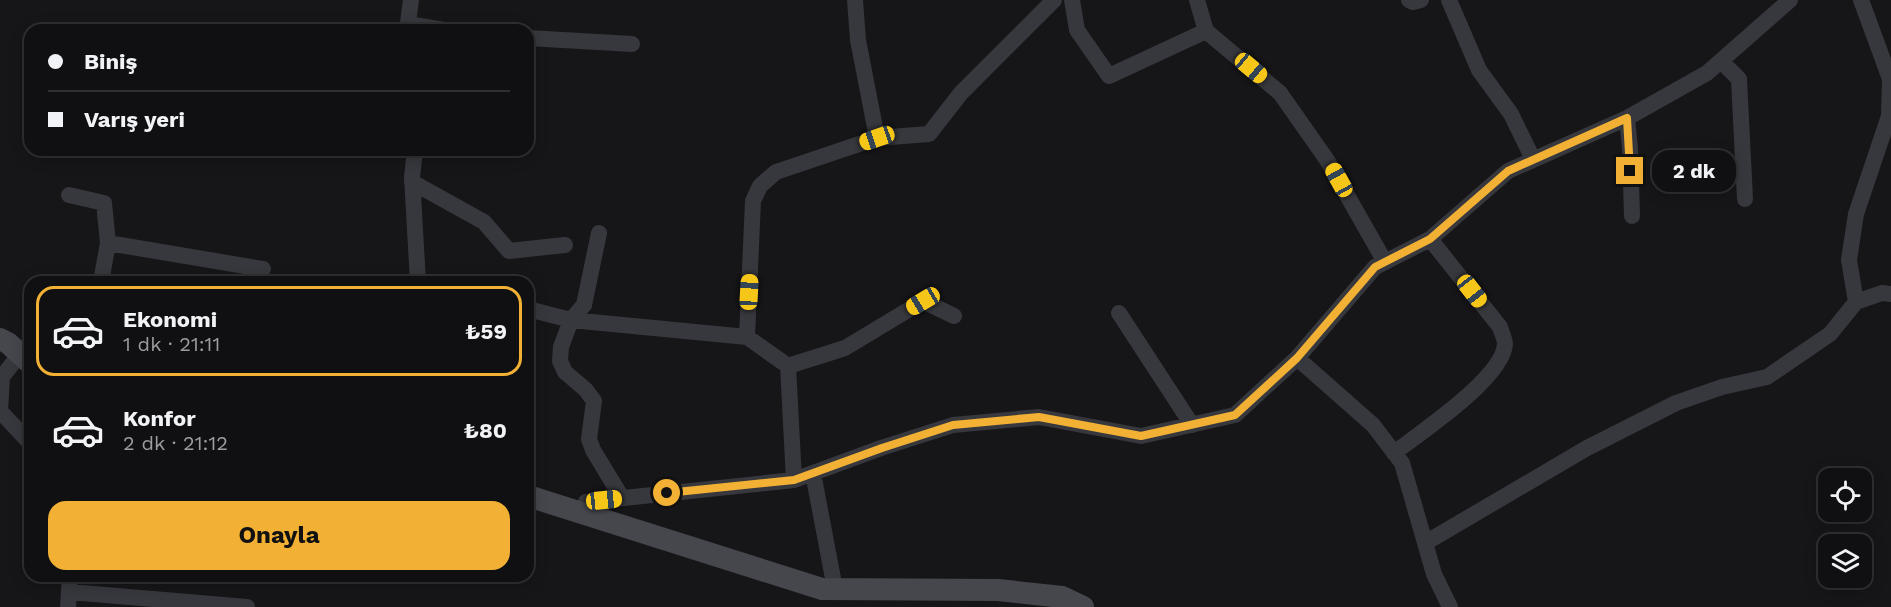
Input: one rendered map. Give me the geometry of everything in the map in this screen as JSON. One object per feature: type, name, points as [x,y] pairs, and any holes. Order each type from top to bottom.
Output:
[{"type":"street","points":[[407,24],[411,0]]},
{"type":"street","points":[[855,0],[858,40],[877,138]]},
{"type":"street","points":[[747,337],[753,201],[760,186],[776,172],[877,138],[929,134],[961,93],[1054,0]]},
{"type":"street","points":[[1072,0],[1077,30],[1109,76],[1206,31]]},
{"type":"street","points":[[1197,0],[1206,31],[1280,93],[1327,160],[1385,262]]},
{"type":"street","points":[[1409,0],[1413,2],[1421,0]]},
{"type":"street","points":[[1449,0],[1479,70],[1511,114],[1533,159]]},
{"type":"street","points":[[582,514],[586,502],[794,480],[953,425],[1039,417],[1141,436],[1235,415],[1297,358],[1375,267],[1430,239],[1508,171],[1627,118],[1707,73],[1790,0]]},
{"type":"street","points":[[1856,302],[1849,260],[1854,225],[1889,116],[1890,79],[1861,0]]},
{"type":"street","points":[[534,38],[632,44]]},
{"type":"street","points":[[1721,61],[1739,79],[1745,199]]},
{"type":"street","points":[[1627,118],[1632,216]]},
{"type":"street","points":[[414,156],[412,182],[419,276]]},
{"type":"street","points":[[412,182],[484,222],[509,251],[565,245]]},
{"type":"street","points":[[69,195],[104,203],[108,243],[102,276]]},
{"type":"street","points":[[599,233],[584,305],[571,320],[561,346],[560,361],[565,372],[586,390],[594,401],[589,440],[622,498]]},
{"type":"street","points":[[1394,453],[1484,382],[1496,367],[1505,344],[1500,327],[1430,239]]},
{"type":"street","points":[[108,243],[263,269]]},
{"type":"street","points":[[1425,543],[1587,448],[1676,404],[1722,387],[1767,377],[1830,334],[1856,302],[1882,293],[1891,294]]},
{"type":"street","points":[[789,366],[845,348],[923,301],[954,316]]},
{"type":"street","points":[[534,311],[571,320],[747,337],[789,366]]},
{"type":"street","points":[[1119,313],[1192,425]]},
{"type":"street","points":[[0,339],[24,357]]},
{"type":"street","points":[[1297,358],[1373,425],[1402,462],[1434,574],[1450,607]]},
{"type":"street","points":[[24,359],[2,377],[0,411],[24,437]]},
{"type":"street","points":[[789,366],[794,480]]},
{"type":"street","points":[[813,473],[835,589]]},
{"type":"street","points":[[534,498],[822,589],[999,590],[1062,597],[1083,607]]},
{"type":"street","points":[[69,592],[247,607]]},
{"type":"route","points":[[667,493],[794,480],[953,425],[1039,417],[1141,436],[1235,415],[1297,358],[1375,267],[1430,239],[1508,171],[1627,118],[1630,171]]}]
